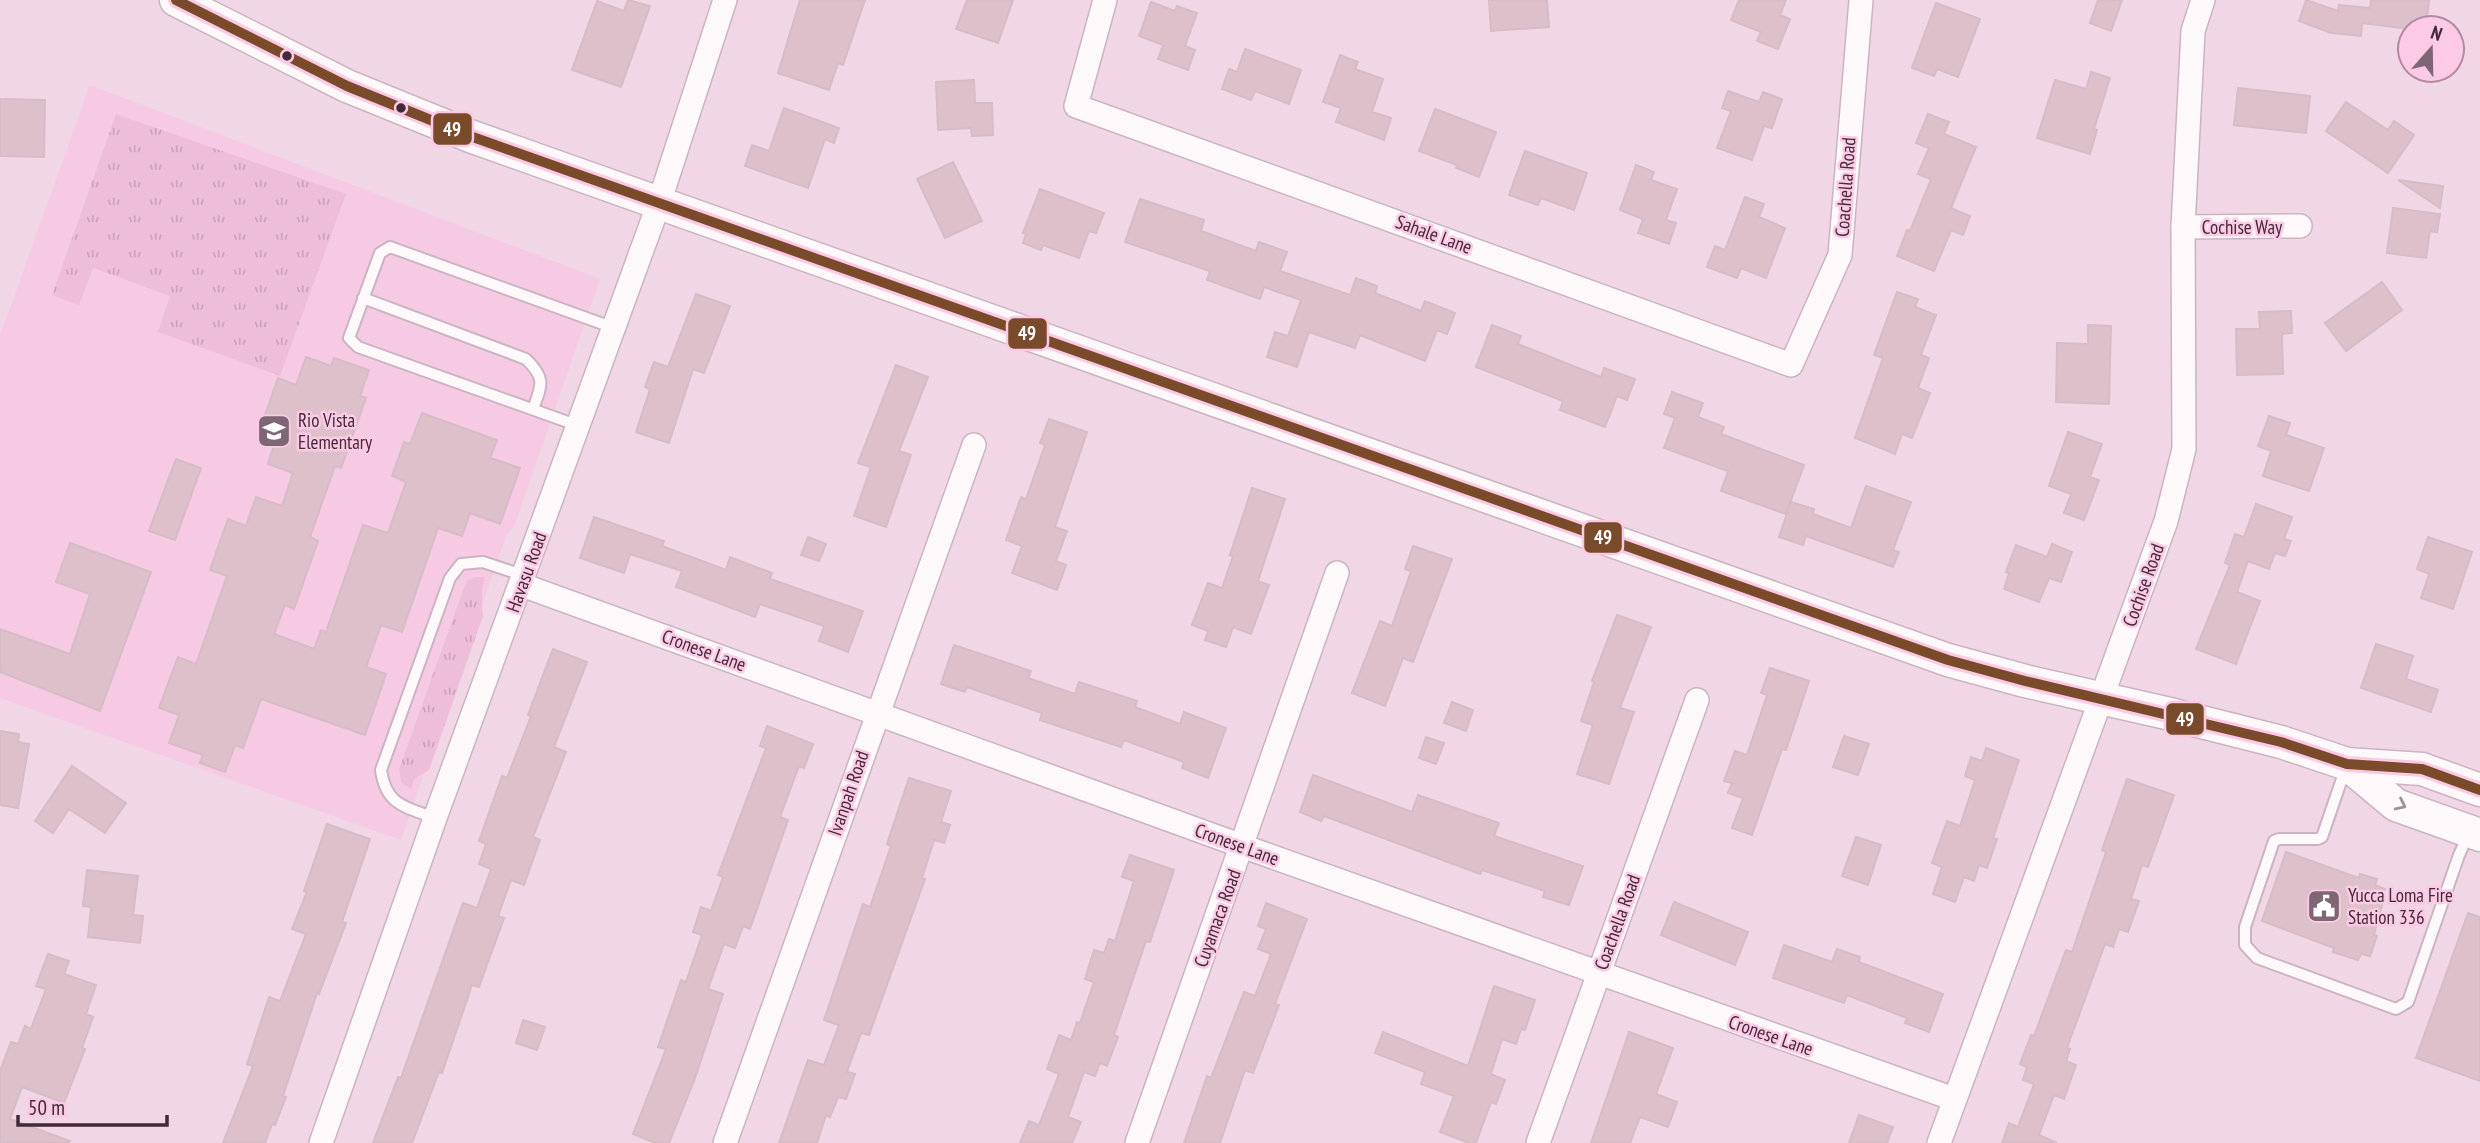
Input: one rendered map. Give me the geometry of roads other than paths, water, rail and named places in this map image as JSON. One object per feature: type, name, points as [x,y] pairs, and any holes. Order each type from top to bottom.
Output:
[{"type":"main road","points":[[176,0],[347,86],[470,136],[1948,660],[2281,742],[2347,764],[2422,769],[2480,790]]},
{"type":"main road","points":[[2347,764],[2396,805],[2475,833]]},
{"type":"street","name":"Havasu Road","points":[[321,1143],[435,818],[659,202],[725,0]]},
{"type":"street","name":"Sahale Lane","points":[[1105,0],[1076,106],[1791,365]]},
{"type":"street","name":"Coachella Road","points":[[1791,365],[1840,255],[1861,0]]},
{"type":"street","name":"Cochise Road","points":[[1939,1143],[2166,521],[2184,449],[2183,227],[2193,31],[2203,0]]},
{"type":"street","name":"Cochise Way","points":[[2183,227],[2300,226]]},
{"type":"street","name":"Ivanpah Road","points":[[725,1143],[974,445]]},
{"type":"street","name":"Cuyamaca Road","points":[[1137,1143],[1336,573]]},
{"type":"street","name":"Cronese Lane","points":[[523,580],[1242,846],[1954,1099]]},
{"type":"street","name":"Coachella Road","points":[[1538,1143],[1697,700]]},
{"type":"lane","points":[[579,426],[358,346],[349,338],[363,298],[380,253],[390,247],[614,328]]},
{"type":"lane","points":[[363,298],[526,359],[537,370],[542,384],[533,409]]},
{"type":"lane","points":[[435,818],[396,803],[383,786],[381,770],[450,578],[461,564],[483,562],[523,580]]},
{"type":"lane","points":[[2347,764],[2322,837],[2273,841],[2245,927],[2245,945],[2257,958],[2396,1009],[2403,1007],[2408,1002],[2459,855],[2475,833]]},
{"type":"place","name":"Rio Vista Elementary","points":[[274,431]]},
{"type":"place","name":"Yucca Loma Fire Station 336","points":[[2324,906]]}]
